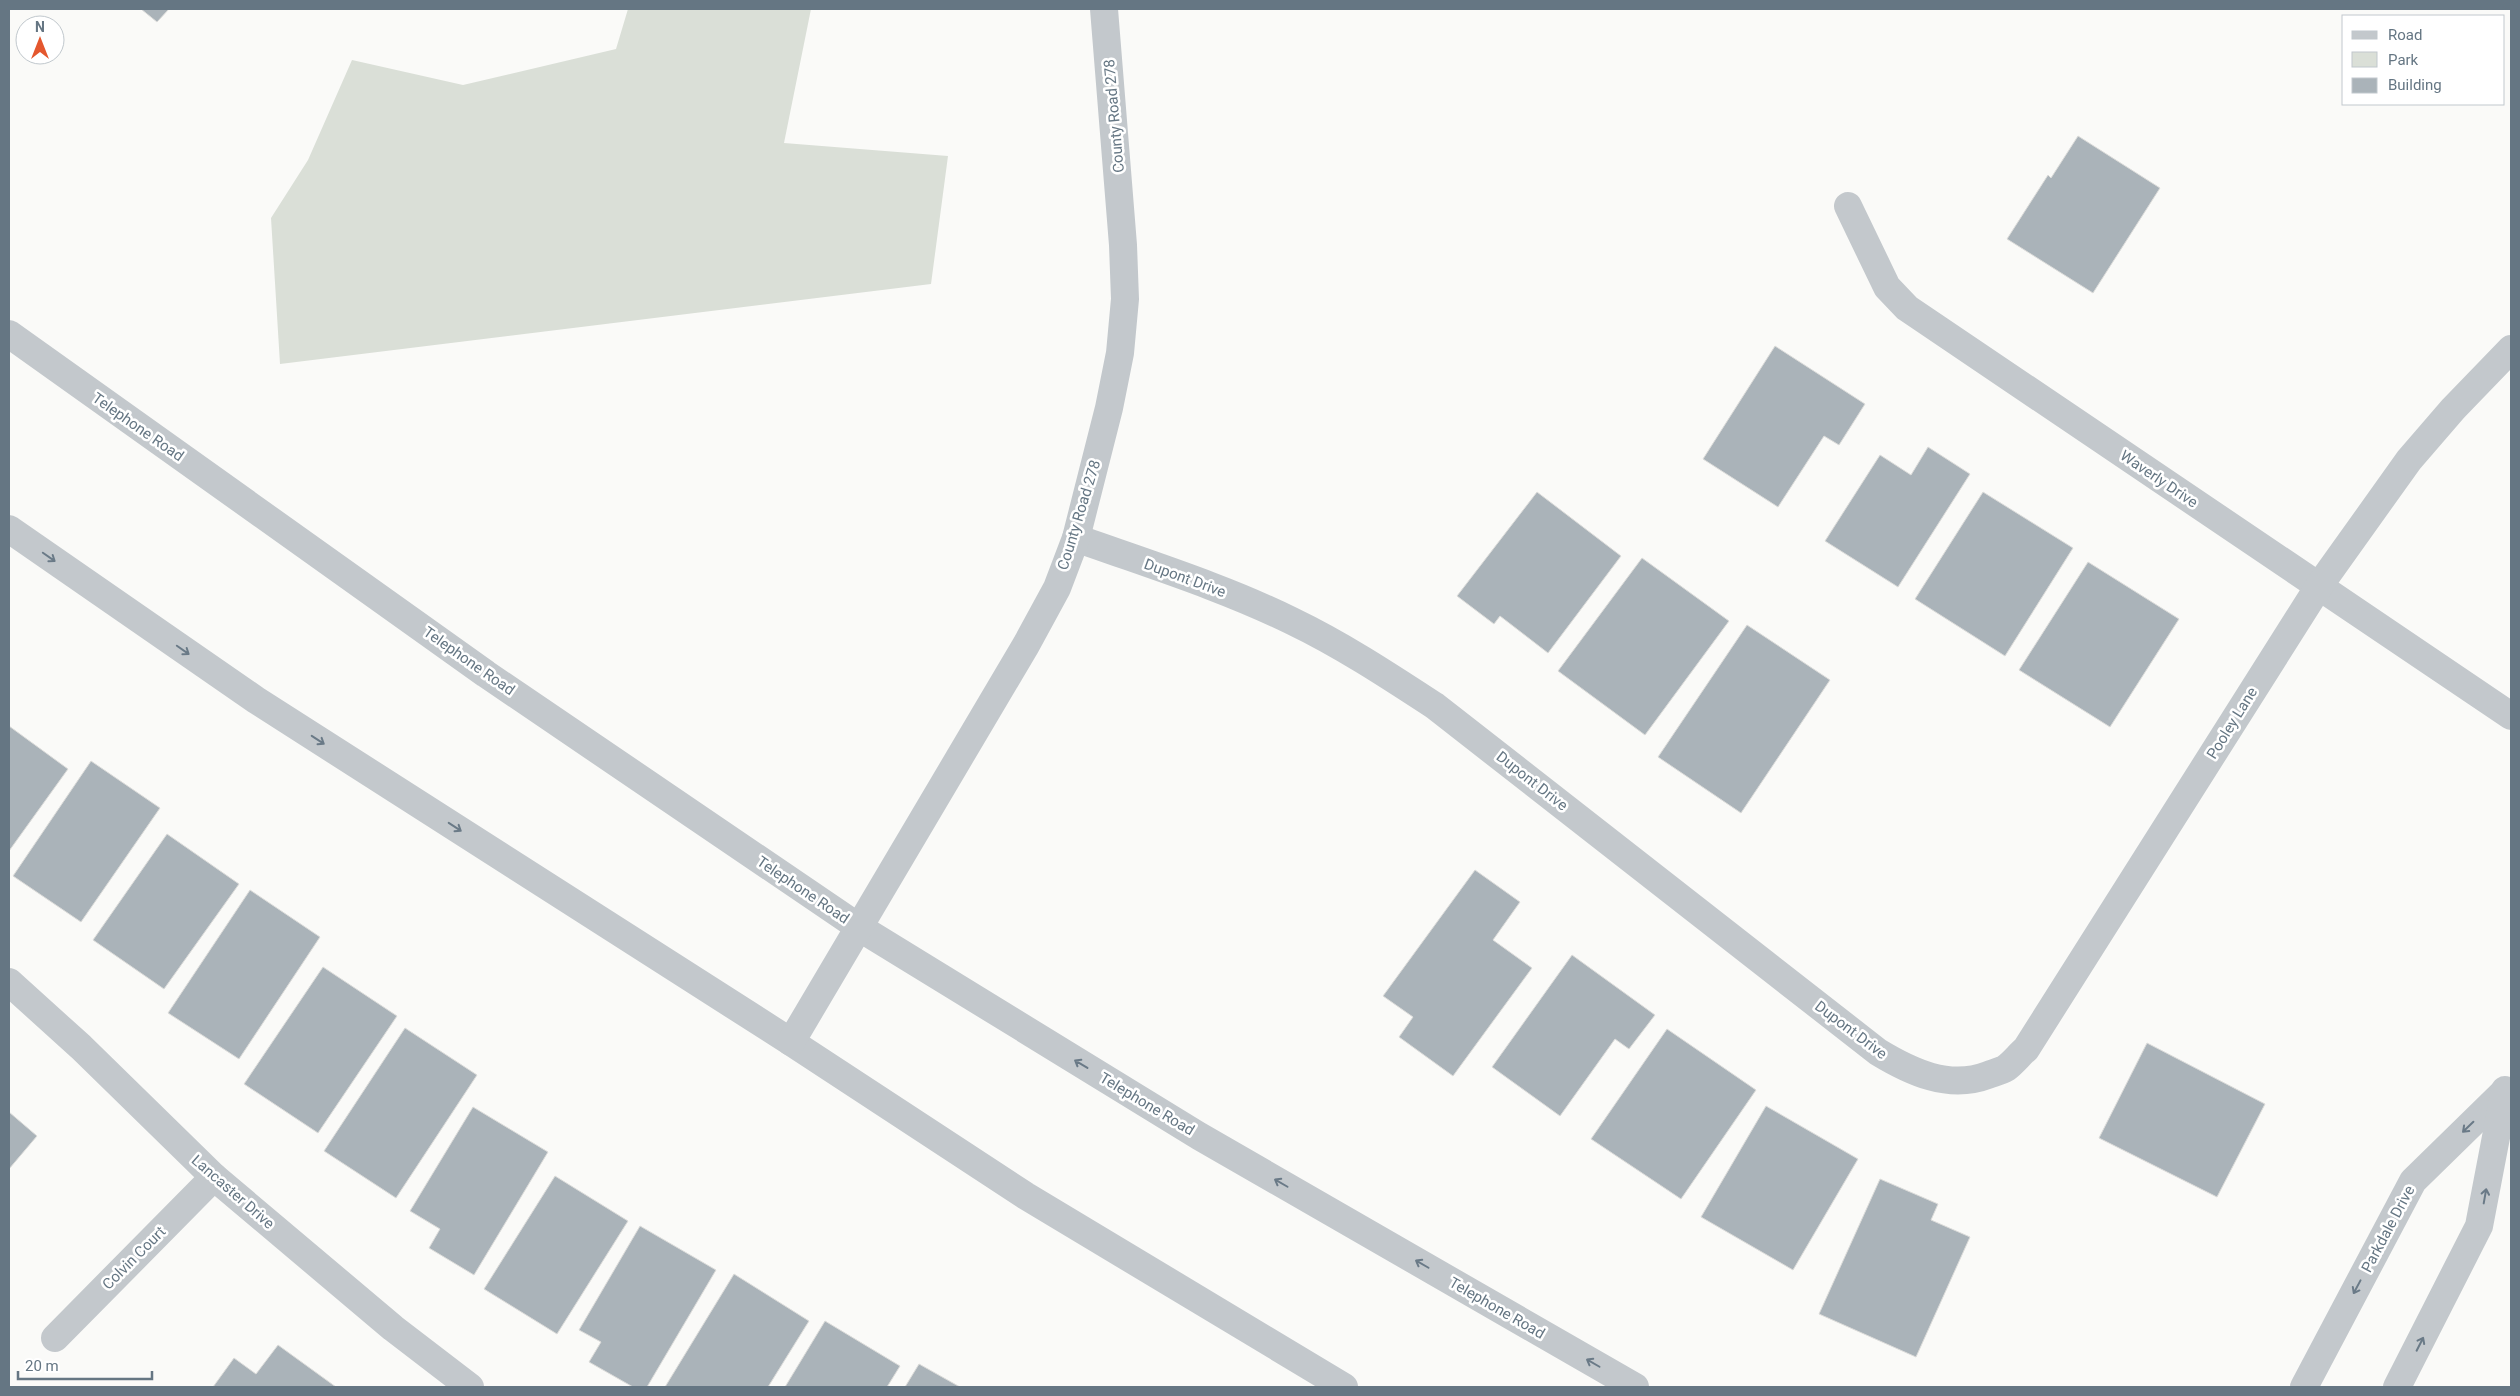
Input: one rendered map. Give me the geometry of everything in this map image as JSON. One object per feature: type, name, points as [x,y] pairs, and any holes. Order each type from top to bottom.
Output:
[{"type":"street","name":"County Road 278","points":[[792,1042],[1026,645],[1057,588],[1076,538],[1109,408],[1120,353],[1125,299],[1120,191],[1104,9]]},
{"type":"street","name":"Waverly Drive","points":[[1848,206],[1887,287],[1907,308],[2511,716]]},
{"type":"street","name":"Telephone Road","points":[[9,334],[478,668],[860,928],[1199,1136],[1635,1387]]},
{"type":"street","name":"Pooley Lane","points":[[1953,1082],[1977,1079],[2004,1069],[2026,1049],[2319,586],[2409,460],[2453,409],[2511,348]]},
{"type":"street","points":[[9,530],[256,700],[792,1042],[1026,1196],[1344,1387]]},
{"type":"street","name":"Dupont Drive","points":[[1076,538],[1231,595],[1291,620],[1382,671],[1443,712],[1878,1052],[1906,1070],[1953,1082]]},
{"type":"street","name":"Lancaster Drive","points":[[9,982],[81,1047],[214,1177],[393,1328],[470,1387]]},
{"type":"street","name":"Parkdale Drive","points":[[2304,1387],[2413,1181],[2507,1085]]},
{"type":"street","name":"Parkdale Drive","points":[[2397,1387],[2479,1226],[2507,1085]]},
{"type":"street","name":"Colvin Court","points":[[55,1338],[214,1177]]},
{"type":"green space","points":[[628,9],[811,9],[784,143],[948,156],[931,284],[280,364],[271,218],[308,160],[352,60],[463,85],[616,49]]},
{"type":"building","points":[[141,9],[169,9],[157,22]]},
{"type":"building","points":[[2078,136],[2160,188],[2093,293],[2007,239],[2048,175],[2051,178]]},
{"type":"building","points":[[1775,346],[1865,404],[1839,445],[1824,436],[1778,507],[1703,459]]},
{"type":"building","points":[[1928,447],[1970,474],[1898,587],[1825,541],[1880,455],[1911,475]]},
{"type":"building","points":[[1537,492],[1621,556],[1548,653],[1500,616],[1494,624],[1457,596]]},
{"type":"building","points":[[1983,492],[2073,548],[2005,656],[1915,599]]},
{"type":"building","points":[[1642,558],[1729,621],[1645,735],[1558,671]]},
{"type":"building","points":[[2088,562],[2179,619],[2110,727],[2019,670]]},
{"type":"building","points":[[1747,625],[1830,680],[1741,813],[1658,757]]},
{"type":"building","points":[[9,726],[68,769],[9,851]]},
{"type":"building","points":[[91,761],[160,808],[81,922],[13,876]]},
{"type":"building","points":[[167,834],[239,884],[164,989],[93,940]]},
{"type":"building","points":[[1475,870],[1520,902],[1493,940],[1532,968],[1453,1076],[1399,1037],[1413,1017],[1383,996]]},
{"type":"building","points":[[250,890],[320,937],[239,1059],[168,1013]]},
{"type":"building","points":[[1572,955],[1655,1015],[1629,1049],[1615,1039],[1560,1116],[1492,1067]]},
{"type":"building","points":[[323,967],[397,1016],[318,1133],[244,1084]]},
{"type":"building","points":[[405,1028],[477,1075],[396,1198],[324,1151]]},
{"type":"building","points":[[1667,1029],[1756,1090],[1681,1199],[1591,1139]]},
{"type":"building","points":[[2147,1043],[2265,1104],[2217,1197],[2099,1138]]},
{"type":"building","points":[[1766,1106],[1858,1159],[1793,1270],[1701,1217]]},
{"type":"building","points":[[473,1107],[548,1152],[474,1275],[429,1248],[440,1229],[410,1211]]},
{"type":"building","points":[[9,1112],[37,1136],[9,1169]]},
{"type":"building","points":[[555,1176],[628,1221],[557,1334],[484,1289]]},
{"type":"building","points":[[1880,1179],[1938,1204],[1931,1220],[1970,1237],[1916,1357],[1819,1314]]},
{"type":"building","points":[[640,1226],[716,1270],[647,1387],[633,1387],[589,1362],[601,1342],[579,1330]]},
{"type":"building","points":[[734,1274],[809,1321],[768,1387],[665,1387]]},
{"type":"building","points":[[825,1321],[900,1366],[887,1387],[785,1387]]},
{"type":"building","points":[[278,1345],[336,1387],[213,1387],[234,1358],[256,1374]]},
{"type":"building","points":[[919,1364],[960,1387],[905,1387]]}]
